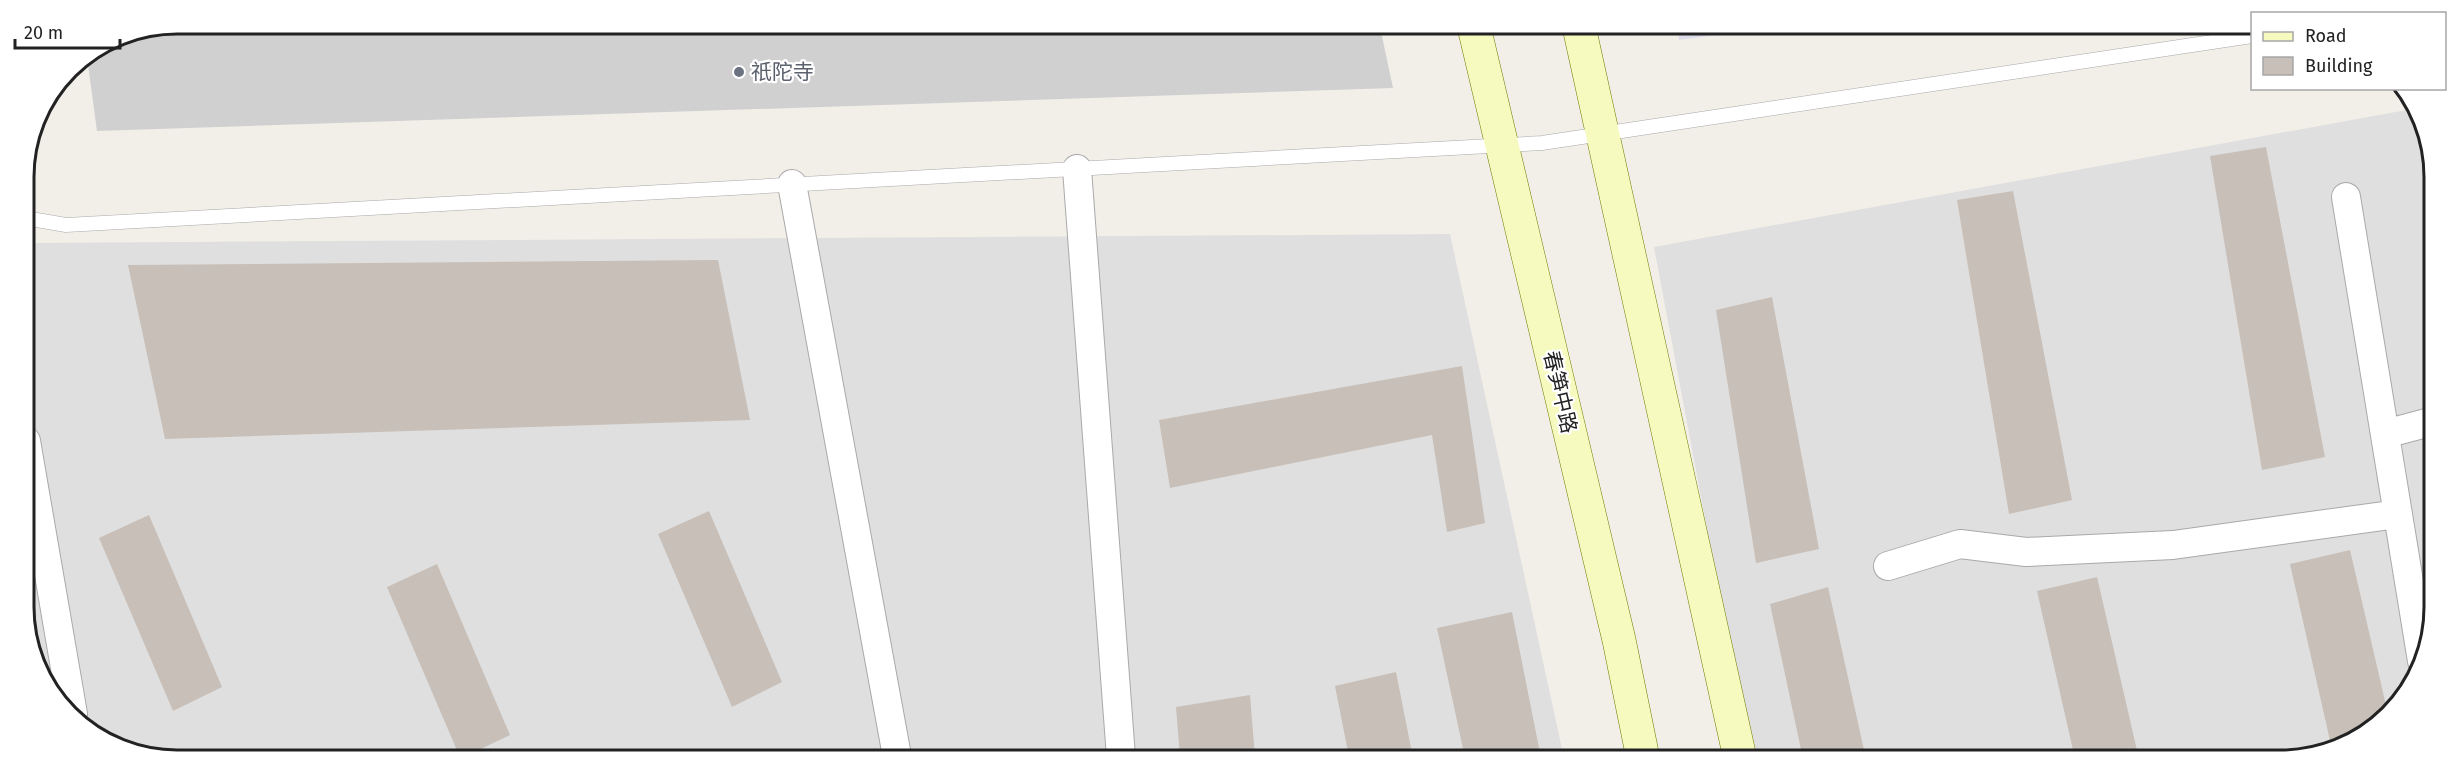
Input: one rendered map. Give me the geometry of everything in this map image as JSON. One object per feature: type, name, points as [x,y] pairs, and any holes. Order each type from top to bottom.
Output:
[{"type":"main road","name":"春笋中路","points":[[1476,34],[1619,640],[1641,749]]},
{"type":"main road","points":[[1581,34],[1738,749]]},
{"type":"street","points":[[1077,169],[1120,750]]},
{"type":"street","points":[[792,184],[896,750]]},
{"type":"street","points":[[2346,197],[2419,643]]},
{"type":"street","points":[[2385,434],[2424,424]]},
{"type":"street","points":[[34,489],[71,702]]},
{"type":"street","points":[[1888,566],[1960,543],[2026,552],[2174,545],[2398,514]]},
{"type":"lane","points":[[35,220],[66,225],[1501,146],[1542,142],[2251,36]]},
{"type":"shaded area","name":"祇陀寺","points":[[1382,34],[1393,88],[97,131],[88,66],[114,49],[132,42],[168,35]]},
{"type":"shaded area","points":[[1678,34],[1722,34],[1679,40]]},
{"type":"shaded area","points":[[2407,110],[2421,150],[2424,178],[2424,606],[2419,644],[2404,678],[2382,708],[2352,730],[2326,742],[2290,749],[1748,749],[1654,247]]},
{"type":"shaded area","points":[[1450,234],[1562,749],[178,750],[140,745],[106,730],[76,708],[64,694],[45,661],[37,634],[34,606],[35,243]]},
{"type":"building","points":[[2266,147],[2325,457],[2262,470],[2210,156]]},
{"type":"building","points":[[2013,191],[2072,500],[2009,514],[1957,200]]},
{"type":"building","points":[[718,260],[750,420],[165,439],[128,265]]},
{"type":"building","points":[[1772,297],[1819,549],[1756,563],[1716,310]]},
{"type":"building","points":[[1462,366],[1485,523],[1447,532],[1432,435],[1170,488],[1159,420]]},
{"type":"building","points":[[709,511],[782,682],[732,707],[658,534]]},
{"type":"building","points":[[149,515],[222,687],[173,711],[99,538]]},
{"type":"building","points":[[2350,550],[2386,704],[2368,720],[2330,741],[2290,564]]},
{"type":"building","points":[[437,564],[510,735],[479,750],[457,750],[387,587]]},
{"type":"building","points":[[2097,577],[2137,749],[2073,749],[2037,591]]},
{"type":"building","points":[[1828,587],[1864,749],[1801,749],[1770,604]]},
{"type":"building","points":[[1512,612],[1539,749],[1463,749],[1437,628]]},
{"type":"building","points":[[1396,672],[1411,749],[1348,749],[1335,686]]},
{"type":"building","points":[[1250,695],[1254,749],[1179,750],[1176,707]]},
{"type":"place","name":"祇陀寺","points":[[739,72]]}]
